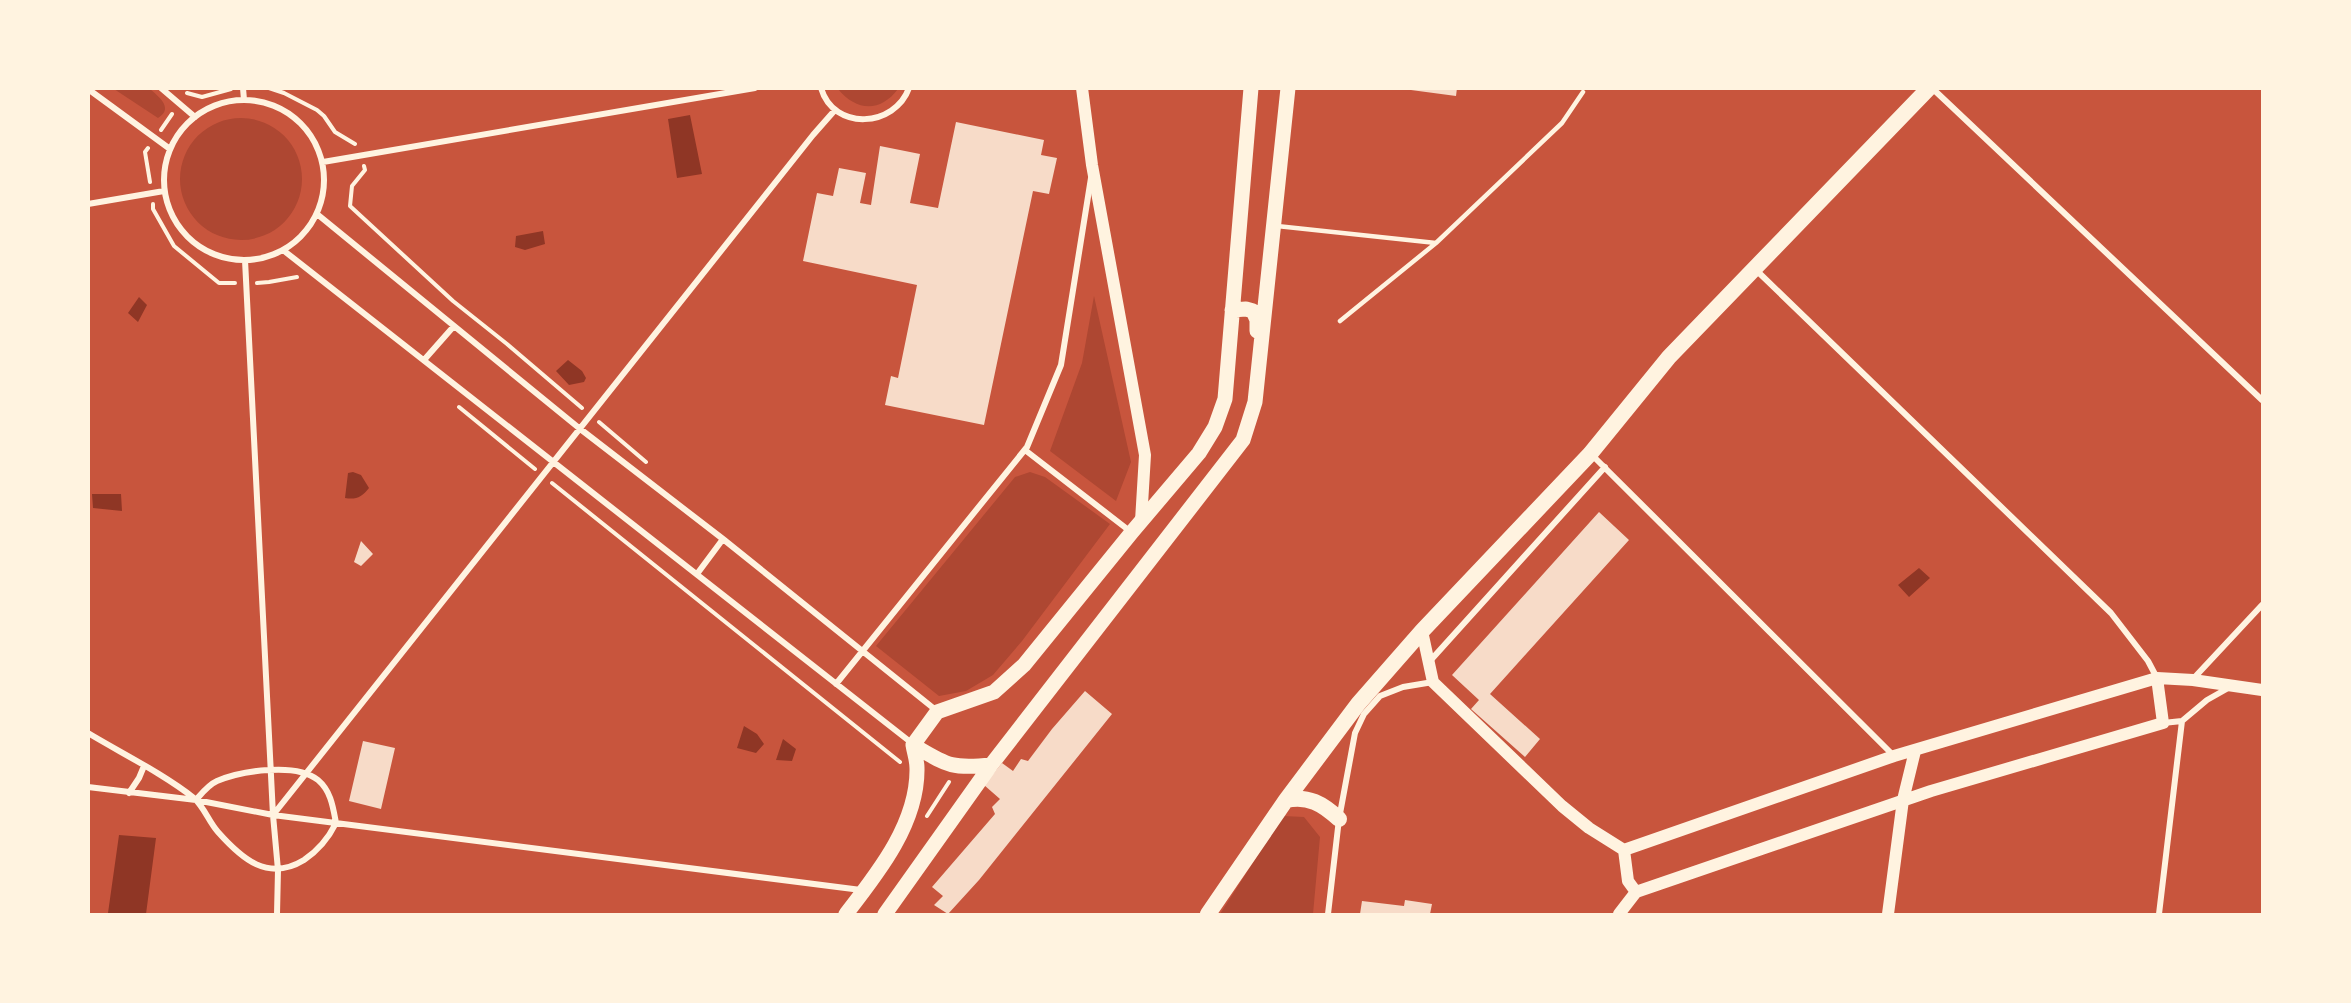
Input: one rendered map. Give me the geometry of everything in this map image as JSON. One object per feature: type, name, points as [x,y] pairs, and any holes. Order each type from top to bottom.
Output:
[{"type":"highway","points":[[1208,915],[1286,800],[1358,704],[1422,631],[1590,454],[1669,357],[1931,88]]},
{"type":"highway","points":[[1286,800],[1298,797],[1316,802],[1339,819]]},
{"type":"main road","points":[[1082,88],[1092,165],[1145,455],[1136,527]]},
{"type":"main road","points":[[846,915],[891,850],[907,819],[917,768],[913,745],[937,712],[994,692],[1024,665],[1199,453],[1221,414],[1225,399],[1251,88]]},
{"type":"main road","points":[[885,915],[991,765],[1243,440],[1255,402],[1288,88]]},
{"type":"main road","points":[[1232,310],[1246,309],[1256,314],[1258,370]]},
{"type":"main road","points":[[1422,631],[1427,663],[1433,682],[1562,806],[1589,828],[1624,850]]},
{"type":"main road","points":[[1619,915],[1636,892],[1903,801],[2163,723],[2157,678]]},
{"type":"main road","points":[[1624,850],[1894,756],[2157,678],[2193,680],[2262,690]]},
{"type":"main road","points":[[913,745],[953,766],[991,765]]},
{"type":"main road","points":[[1888,915],[1903,801],[1915,751]]},
{"type":"main road","points":[[1624,850],[1628,881],[1636,892]]},
{"type":"street","points":[[161,88],[195,117]]},
{"type":"street","points":[[243,88],[244,100]]},
{"type":"street","points":[[323,162],[755,88]]},
{"type":"street","points":[[821,88],[823,96],[835,110],[853,119],[873,120],[891,113],[905,99],[909,88]]},
{"type":"street","points":[[1931,88],[2262,400]]},
{"type":"street","points":[[88,89],[170,148]]},
{"type":"street","points":[[244,100],[270,104],[294,117],[312,138],[323,162],[324,189],[317,214],[308,229],[283,250],[245,260],[216,256],[192,241],[173,218],[164,191],[164,169],[170,148],[195,117],[218,104],[244,100]]},
{"type":"street","points":[[273,815],[551,462],[835,110]]},
{"type":"street","points":[[836,684],[1025,450],[1061,365],[1092,165]]},
{"type":"street","points":[[88,204],[164,191]]},
{"type":"street","points":[[317,214],[579,428],[723,539],[937,712]]},
{"type":"street","points":[[283,250],[913,745]]},
{"type":"street","points":[[245,260],[273,815],[278,870],[277,915]]},
{"type":"street","points":[[1754,268],[2111,613],[2148,661],[2157,678]]},
{"type":"street","points":[[424,360],[454,326]]},
{"type":"street","points":[[1025,450],[1136,527]]},
{"type":"street","points":[[1590,454],[1894,756]]},
{"type":"street","points":[[1427,663],[1605,467]]},
{"type":"street","points":[[697,574],[723,539]]},
{"type":"street","points":[[2193,680],[2262,605]]},
{"type":"street","points":[[1328,915],[1339,819],[1354,733],[1364,714],[1380,696],[1403,687],[1433,682]]},
{"type":"street","points":[[2163,723],[2182,721],[2207,700],[2233,685]]},
{"type":"street","points":[[2159,915],[2182,721]]},
{"type":"street","points":[[88,733],[196,800],[215,829],[230,846],[262,867],[278,870],[297,864],[316,852],[330,836],[336,823],[330,795],[318,780],[305,773],[271,769],[216,782],[204,790],[196,800]]},
{"type":"street","points":[[129,793],[144,766]]},
{"type":"street","points":[[88,787],[196,800],[273,815],[864,891]]},
{"type":"lane","points":[[1340,321],[1436,243],[1562,123],[1583,92]]},
{"type":"lane","points":[[1275,226],[1436,243]]},
{"type":"path","points":[[269,88],[317,110],[335,132],[358,145],[365,170],[352,186],[350,206],[453,301],[653,468]]},
{"type":"path","points":[[174,246],[219,283],[269,282],[296,276],[305,283]]},
{"type":"path","points":[[459,406],[900,761],[900,771]]},
{"type":"shaded area","points":[[114,89],[150,89],[163,103],[165,110],[158,118]]},
{"type":"shaded area","points":[[838,89],[898,89],[884,102],[868,106],[852,102]]},
{"type":"shaded area","points":[[690,115],[702,174],[677,178],[668,119]]},
{"type":"shaded area","points":[[241,118],[265,122],[284,136],[298,155],[302,179],[298,203],[284,222],[265,236],[241,240],[217,236],[198,222],[184,203],[180,179],[184,155],[198,136],[217,122]]},
{"type":"shaded area","points":[[543,231],[545,244],[525,250],[515,247],[516,236]]},
{"type":"shaded area","points":[[1094,296],[1131,462],[1116,501],[1050,451],[1082,363]]},
{"type":"shaded area","points":[[139,297],[147,305],[138,322],[128,313]]},
{"type":"shaded area","points":[[568,360],[582,371],[586,378],[584,382],[569,385],[556,371]]},
{"type":"shaded area","points":[[1030,472],[1045,477],[1110,524],[1022,641],[993,675],[966,691],[939,696],[876,646],[1015,477]]},
{"type":"shaded area","points":[[348,473],[361,475],[369,488],[358,497],[345,498]]},
{"type":"shaded area","points":[[92,494],[121,494],[122,511],[93,508]]},
{"type":"shaded area","points":[[1919,568],[1930,578],[1909,597],[1898,585]]},
{"type":"shaded area","points":[[744,726],[757,734],[764,744],[756,753],[737,748]]},
{"type":"shaded area","points":[[783,739],[796,749],[792,761],[776,760]]},
{"type":"shaded area","points":[[1283,816],[1304,817],[1320,837],[1313,914],[1220,914]]},
{"type":"shaded area","points":[[119,835],[156,838],[146,914],[108,913]]},
{"type":"building","points":[[1396,88],[1457,88],[1456,96]]},
{"type":"building","points":[[956,122],[1044,140],[1041,155],[1057,158],[1049,194],[1033,191],[984,425],[885,405],[891,376],[898,378],[917,285],[803,261],[817,193],[833,196],[839,168],[866,173],[860,203],[871,205],[880,146],[920,154],[910,203],[938,208]]},
{"type":"building","points":[[1599,512],[1629,540],[1490,694],[1540,739],[1525,757],[1471,709],[1479,700],[1452,675]]},
{"type":"building","points":[[361,541],[373,554],[361,566],[354,562]]},
{"type":"building","points":[[1085,691],[1112,714],[979,880],[948,914],[934,905],[943,896],[932,887],[995,814],[992,807],[1000,799],[984,785],[1002,763],[1013,771],[1021,759],[1028,761]]},
{"type":"building","points":[[363,741],[395,748],[381,809],[349,801]]},
{"type":"building","points":[[1405,900],[1432,904],[1430,914],[1360,914],[1362,901],[1404,906]]}]
